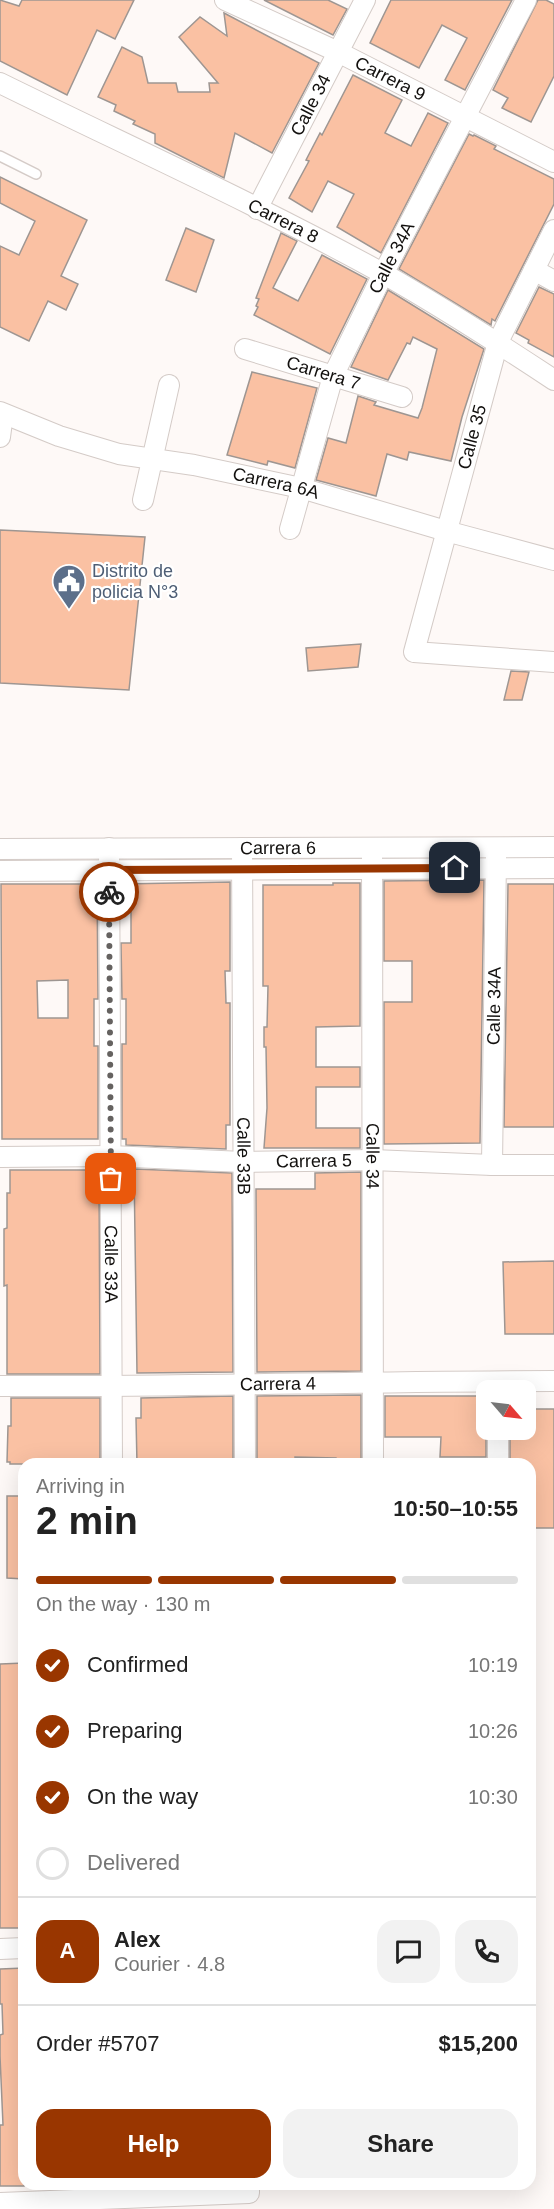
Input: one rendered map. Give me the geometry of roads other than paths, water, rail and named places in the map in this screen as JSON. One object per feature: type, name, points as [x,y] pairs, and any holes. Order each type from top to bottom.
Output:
[{"type":"street","name":"Carrera 9","points":[[225,0],[338,52],[554,162]]},
{"type":"street","name":"Calle 34","points":[[257,209],[365,0]]},
{"type":"street","name":"Calle 34A","points":[[290,529],[333,376],[383,274],[526,0]]},
{"type":"street","name":"Carrera 8","points":[[0,83],[257,209],[383,274],[498,342],[554,380]]},
{"type":"street","name":"Calle 35","points":[[554,230],[498,342],[414,652],[554,662]]},
{"type":"street","points":[[534,270],[554,281]]},
{"type":"street","name":"Carrera 7","points":[[245,349],[402,397]]},
{"type":"street","points":[[143,501],[169,385]]},
{"type":"street","points":[[0,438],[2,413]]},
{"type":"street","name":"Carrera 6A","points":[[2,413],[59,436],[119,454],[194,465],[301,488],[554,560]]},
{"type":"street","name":"Calle 34A","points":[[492,1165],[496,847]]},
{"type":"street","name":"Carrera 6","points":[[0,849],[554,847]]},
{"type":"street","name":"Calle 33A","points":[[109,848],[112,1458]]},
{"type":"street","name":"Calle 33B","points":[[242,848],[245,1458]]},
{"type":"street","name":"Calle 34","points":[[372,848],[373,1458]]},
{"type":"street","name":"Carrera 6","points":[[0,871],[554,868]]},
{"type":"street","name":"Carrera 5","points":[[0,1157],[111,1156],[243,1162],[373,1160],[554,1165]]},
{"type":"street","name":"Carrera 4","points":[[0,1386],[373,1381],[476,1385]]},
{"type":"street","name":"Carrera 4","points":[[536,1383],[554,1381]]},
{"type":"street","points":[[498,1440],[498,1458]]},
{"type":"street","points":[[0,1949],[18,1948]]},
{"type":"street","points":[[0,2203],[48,2192],[149,2190]]},
{"type":"lane","points":[[0,156],[36,174]]},
{"type":"place","name":"Distrito de policia N°3","points":[[69,610]]}]
